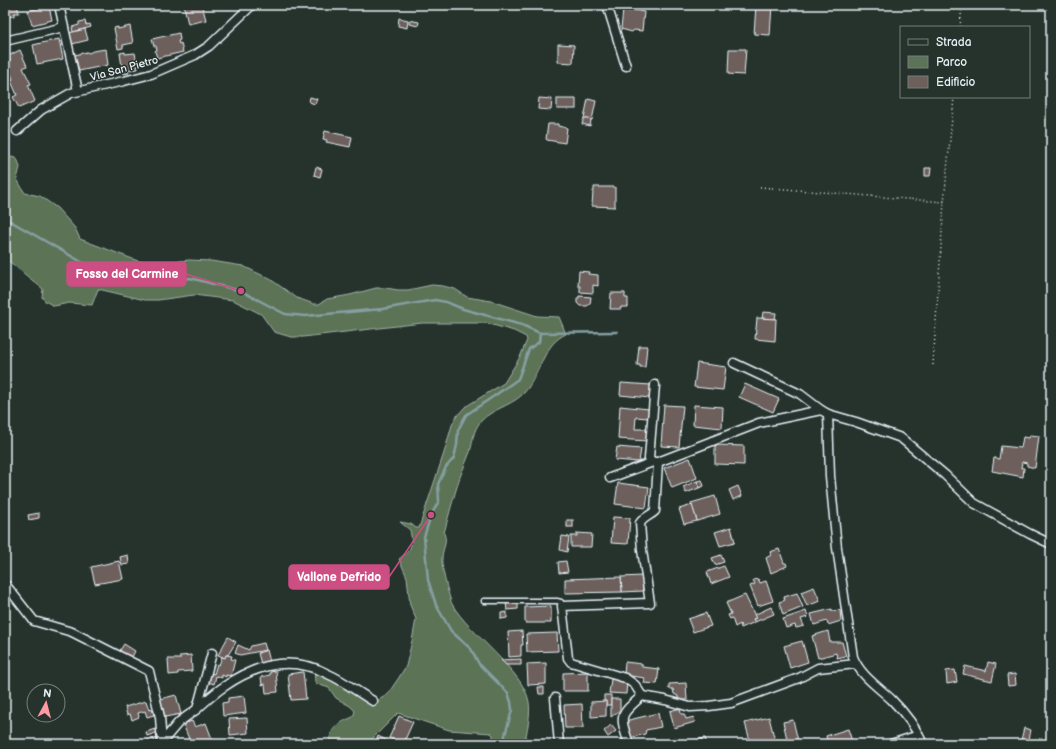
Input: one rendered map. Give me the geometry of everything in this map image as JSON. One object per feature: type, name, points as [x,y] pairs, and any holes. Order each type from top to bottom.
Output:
[{"type":"street","points":[[59,5],[78,91]]},
{"type":"street","name":"Via San Pietro","points":[[17,131],[41,110],[60,98],[78,91],[124,82],[144,76],[184,60],[209,46],[252,5]]},
{"type":"street","points":[[607,5],[626,66]]},
{"type":"street","points":[[5,41],[64,27]]},
{"type":"street","points":[[734,363],[800,394],[824,412],[901,438],[945,475],[974,503],[1051,544]]},
{"type":"street","points":[[655,385],[649,458],[655,462]]},
{"type":"street","points":[[610,478],[759,423],[824,412]]},
{"type":"street","points":[[824,412],[838,548],[851,651],[856,664],[861,671],[905,714],[919,735],[923,744]]},
{"type":"street","points":[[655,462],[655,511],[652,515],[644,518],[640,523],[642,550],[650,603],[562,606],[568,658],[571,662],[625,678],[635,685],[642,696],[665,700],[690,707],[724,704],[751,697],[798,678],[818,668],[856,664]]},
{"type":"street","points":[[5,584],[34,621],[72,632],[149,671],[160,717],[162,743]]},
{"type":"street","points":[[197,709],[212,653]]},
{"type":"street","points":[[162,743],[179,722],[225,686],[250,672],[267,665],[295,663],[311,666],[328,673],[373,701]]},
{"type":"street","points":[[629,744],[622,722],[623,715],[626,709],[642,696]]},
{"type":"street","points":[[554,698],[559,744]]},
{"type":"street","points":[[891,744],[919,735]]},
{"type":"lane","points":[[484,601],[557,601],[561,602],[562,606]]},
{"type":"path","points":[[960,26],[962,5]]},
{"type":"path","points":[[933,365],[944,202],[954,98]]},
{"type":"path","points":[[760,187],[944,202]]},
{"type":"green space","points":[[10,157],[16,158],[18,161],[20,167],[17,179],[25,193],[40,196],[57,208],[75,228],[80,239],[138,261],[154,264],[189,260],[211,261],[243,266],[270,279],[297,298],[314,304],[319,304],[327,299],[376,288],[408,290],[432,285],[455,289],[467,297],[491,301],[537,316],[559,317],[566,334],[559,338],[548,351],[528,388],[523,394],[512,402],[486,416],[476,429],[444,533],[445,543],[442,555],[443,568],[452,604],[470,628],[507,665],[525,690],[529,702],[529,712],[524,744],[493,744],[493,735],[491,733],[449,730],[398,713],[367,744],[329,744],[331,733],[336,726],[353,717],[355,711],[350,706],[336,698],[329,688],[315,682],[314,670],[375,702],[387,695],[398,679],[406,666],[416,619],[410,605],[407,577],[399,559],[409,550],[411,535],[410,530],[400,522],[411,524],[416,528],[419,528],[452,425],[456,417],[465,407],[504,383],[520,357],[527,340],[526,337],[514,331],[486,323],[422,323],[303,337],[291,337],[274,332],[261,314],[233,300],[194,295],[158,300],[145,300],[98,289],[92,305],[69,303],[54,306],[45,301],[42,297],[43,289],[5,258],[5,159]]},
{"type":"building","points":[[5,5],[17,5],[19,13],[14,13],[14,16],[5,17]]},
{"type":"building","points":[[202,5],[206,20],[188,24],[184,6]]},
{"type":"building","points":[[756,5],[772,5],[770,35],[754,34]]},
{"type":"building","points":[[49,6],[52,20],[32,25],[28,11]]},
{"type":"building","points":[[630,9],[644,12],[642,31],[634,30],[632,32],[621,29],[623,10],[630,11]]},
{"type":"building","points":[[399,18],[408,20],[407,28],[398,26]]},
{"type":"building","points":[[409,20],[419,22],[418,26],[409,24]]},
{"type":"building","points":[[85,21],[86,25],[90,24],[91,27],[73,32],[72,27],[79,25],[79,22]]},
{"type":"building","points":[[130,26],[133,43],[123,45],[123,48],[118,49],[114,28],[118,27],[118,29]]},
{"type":"building","points":[[85,29],[88,40],[72,44],[69,33]]},
{"type":"building","points":[[179,33],[180,40],[178,41],[179,44],[181,43],[183,52],[157,58],[155,51],[157,50],[156,46],[154,46],[152,39]]},
{"type":"building","points":[[59,39],[63,59],[37,64],[33,45]]},
{"type":"building","points":[[558,44],[574,45],[573,63],[558,62]]},
{"type":"building","points":[[106,49],[108,65],[79,71],[75,55]]},
{"type":"building","points":[[729,49],[746,49],[744,75],[728,74]]},
{"type":"building","points":[[20,50],[27,66],[23,68],[31,84],[28,85],[35,101],[19,108],[13,97],[17,95],[11,81],[13,79],[6,63],[10,61],[8,56]]},
{"type":"building","points":[[125,52],[125,54],[135,53],[138,69],[128,70],[129,73],[123,74],[120,53]]},
{"type":"building","points":[[310,97],[317,99],[315,104],[309,102]]},
{"type":"building","points":[[539,98],[552,99],[551,110],[538,109]]},
{"type":"building","points":[[557,99],[576,99],[576,109],[557,109]]},
{"type":"building","points":[[588,99],[596,101],[592,120],[584,118]]},
{"type":"building","points":[[584,118],[591,120],[590,126],[582,124]]},
{"type":"building","points":[[548,124],[558,124],[558,126],[567,128],[565,143],[546,139]]},
{"type":"building","points":[[325,131],[352,137],[350,147],[326,142],[327,140],[323,139]]},
{"type":"building","points":[[316,167],[322,169],[320,177],[314,175]]},
{"type":"building","points":[[925,168],[931,168],[930,176],[925,176]]},
{"type":"building","points":[[594,187],[615,187],[615,207],[592,206]]},
{"type":"building","points":[[579,271],[598,275],[598,286],[593,285],[593,293],[580,292],[580,286],[578,286]]},
{"type":"building","points":[[611,293],[625,293],[625,298],[628,298],[628,307],[621,307],[621,309],[610,309]]},
{"type":"building","points":[[579,296],[591,297],[590,304],[587,306],[580,306],[577,303],[577,298],[579,298]]},
{"type":"building","points":[[763,312],[776,313],[775,319],[762,318]]},
{"type":"building","points":[[757,318],[776,319],[775,341],[755,339]]},
{"type":"building","points":[[639,346],[647,346],[645,367],[640,367],[640,365],[637,365]]},
{"type":"building","points":[[697,363],[726,367],[723,390],[694,387]]},
{"type":"building","points":[[621,383],[651,385],[650,398],[620,395]]},
{"type":"building","points":[[745,384],[779,399],[773,412],[739,397]]},
{"type":"building","points":[[664,405],[683,406],[679,447],[661,446]]},
{"type":"building","points":[[694,405],[723,407],[722,428],[693,425]]},
{"type":"building","points":[[620,406],[649,409],[648,418],[636,417],[635,429],[648,429],[647,441],[618,439]]},
{"type":"building","points":[[1030,435],[1039,436],[1035,468],[1027,466],[1027,463],[1022,462],[1021,468],[1024,468],[1023,477],[992,471],[994,458],[999,459],[1001,446],[1021,448],[1023,437],[1029,438]]},
{"type":"building","points":[[715,445],[744,446],[744,465],[715,464]]},
{"type":"building","points":[[617,447],[641,449],[639,462],[615,460]]},
{"type":"building","points":[[690,458],[697,478],[672,488],[664,468]]},
{"type":"building","points":[[702,480],[704,486],[699,488],[697,481]]},
{"type":"building","points":[[697,481],[699,488],[686,493],[683,487]]},
{"type":"building","points":[[618,483],[649,487],[646,508],[615,504]]},
{"type":"building","points":[[738,486],[742,496],[733,500],[729,490]]},
{"type":"building","points":[[715,496],[720,514],[697,521],[691,503]]},
{"type":"building","points":[[692,505],[697,521],[684,524],[679,509]]},
{"type":"building","points":[[39,513],[39,518],[29,520],[28,515]]},
{"type":"building","points":[[613,517],[630,518],[628,544],[611,543]]},
{"type":"building","points":[[567,520],[573,520],[573,527],[567,527]]},
{"type":"building","points":[[731,527],[735,542],[720,546],[715,532]]},
{"type":"building","points":[[577,533],[592,534],[591,547],[571,547],[571,536],[577,536]]},
{"type":"building","points":[[562,536],[569,537],[567,552],[560,550]]},
{"type":"building","points":[[779,549],[784,563],[786,563],[787,566],[771,573],[766,558],[771,555],[770,552]]},
{"type":"building","points":[[128,555],[129,564],[122,565],[120,557]]},
{"type":"building","points":[[721,555],[724,562],[715,565],[712,558]]},
{"type":"building","points":[[119,561],[123,579],[95,584],[91,567]]},
{"type":"building","points":[[566,561],[568,572],[559,573],[558,562]]},
{"type":"building","points":[[724,566],[729,577],[711,584],[707,572]]},
{"type":"building","points":[[642,576],[643,591],[622,592],[621,577]]},
{"type":"building","points":[[621,577],[622,592],[565,593],[565,579]]},
{"type":"building","points":[[758,579],[760,583],[766,581],[773,601],[758,606],[750,586],[755,584],[753,580]]},
{"type":"building","points":[[814,587],[820,601],[807,606],[801,592]]},
{"type":"building","points":[[797,593],[803,607],[783,615],[779,602],[785,600],[784,597]]},
{"type":"building","points":[[745,595],[756,618],[753,619],[755,622],[741,628],[740,624],[735,627],[732,618],[730,619],[728,615],[731,614],[726,603]]},
{"type":"building","points":[[506,603],[518,603],[518,609],[507,610]]},
{"type":"building","points":[[551,606],[551,623],[525,623],[525,607]]},
{"type":"building","points":[[771,607],[774,614],[755,622],[753,619],[756,618],[754,615]]},
{"type":"building","points":[[832,609],[832,611],[840,610],[841,621],[828,625],[827,621],[814,625],[811,614]]},
{"type":"building","points":[[806,611],[808,617],[801,619],[804,626],[796,628],[795,625],[786,628],[783,619]]},
{"type":"building","points":[[507,612],[507,618],[501,619],[501,613]]},
{"type":"building","points":[[706,613],[711,626],[693,632],[688,619]]},
{"type":"building","points":[[522,631],[523,645],[521,645],[521,656],[509,657],[508,632]]},
{"type":"building","points":[[828,631],[830,642],[842,642],[846,656],[837,658],[836,653],[818,658],[812,636]]},
{"type":"building","points":[[557,633],[558,651],[527,652],[526,634]]},
{"type":"building","points":[[228,637],[236,642],[225,658],[218,655]]},
{"type":"building","points":[[802,641],[808,662],[790,668],[784,646]]},
{"type":"building","points":[[264,643],[266,650],[240,655],[235,653],[238,645],[249,650],[251,646]]},
{"type":"building","points":[[124,644],[135,651],[131,659],[119,652]]},
{"type":"building","points":[[267,650],[270,662],[261,664],[258,653]]},
{"type":"building","points":[[191,655],[192,671],[178,672],[178,674],[169,675],[168,659],[180,659],[180,656]]},
{"type":"building","points":[[226,655],[232,656],[231,659],[235,660],[231,676],[226,675],[226,677],[222,675],[222,678],[216,676],[214,684],[208,682],[211,673],[214,674],[217,664],[219,665],[222,657],[225,658]]},
{"type":"building","points":[[521,659],[521,665],[506,665],[501,660]]},
{"type":"building","points":[[625,662],[642,664],[642,667],[659,669],[657,684],[644,683],[645,678],[624,675]]},
{"type":"building","points":[[988,662],[996,664],[992,681],[963,674],[965,666],[986,671]]},
{"type":"building","points":[[546,663],[546,684],[528,685],[527,664]]},
{"type":"building","points":[[955,670],[957,682],[947,684],[946,671]]},
{"type":"building","points":[[276,671],[278,692],[266,693],[265,684],[262,685],[261,677],[270,675],[270,672]]},
{"type":"building","points":[[303,672],[306,699],[291,700],[288,674]]},
{"type":"building","points":[[588,672],[588,691],[563,691],[563,673]]},
{"type":"building","points":[[1015,674],[1016,685],[1008,686],[1007,675]]},
{"type":"building","points":[[611,679],[627,681],[626,694],[609,693]]},
{"type":"building","points":[[686,683],[687,700],[678,700],[678,696],[674,694],[673,689],[669,689],[669,684]]},
{"type":"building","points":[[538,687],[544,687],[544,694],[539,694]]},
{"type":"building","points":[[176,695],[181,714],[165,717],[160,699]]},
{"type":"building","points":[[604,695],[611,695],[611,705],[606,705]]},
{"type":"building","points":[[244,696],[246,713],[223,716],[222,703],[228,702],[228,698]]},
{"type":"building","points":[[611,699],[620,699],[620,710],[611,717]]},
{"type":"building","points":[[146,701],[149,710],[152,709],[154,715],[147,717],[145,711],[138,713],[139,717],[132,720],[130,714],[127,715],[125,707]]},
{"type":"building","points":[[606,701],[606,716],[591,717],[591,702]]},
{"type":"building","points":[[582,704],[583,728],[565,728],[564,705]]},
{"type":"building","points":[[680,708],[681,714],[684,714],[686,719],[694,717],[695,722],[674,728],[670,711]]},
{"type":"building","points":[[658,713],[661,727],[646,730],[645,734],[630,738],[625,721]]},
{"type":"building","points":[[399,716],[413,722],[403,744],[389,738]]},
{"type":"building","points":[[769,717],[775,741],[762,744],[751,744],[745,723]]},
{"type":"building","points":[[247,718],[248,733],[230,735],[229,719]]},
{"type":"building","points":[[793,720],[798,741],[788,743],[783,722]]},
{"type":"building","points":[[192,721],[195,727],[206,723],[214,744],[191,744],[183,724]]},
{"type":"building","points":[[611,725],[616,731],[608,737],[604,731]]},
{"type":"building","points":[[1024,728],[1031,730],[1028,744],[1020,744]]},
{"type":"building","points":[[155,729],[156,733],[147,736],[146,732]]},
{"type":"building","points":[[848,729],[853,744],[828,744],[826,736]]},
{"type":"building","points":[[378,736],[394,744],[374,744]]},
{"type":"building","points":[[676,738],[678,744],[667,744],[666,740]]},
{"type":"building","points":[[705,738],[707,744],[696,744],[695,740]]},
{"type":"building","points":[[154,739],[155,744],[145,744],[144,741]]},
{"type":"waterway","points":[[5,218],[92,268],[135,283],[190,278],[241,291],[285,314],[305,316],[382,309],[435,300],[522,325],[540,333],[617,332]]},
{"type":"waterway","points":[[504,744],[512,710],[508,693],[479,664],[471,649],[451,631],[436,605],[428,580],[424,537],[431,515],[439,501],[438,484],[446,467],[454,458],[458,430],[466,415],[518,379],[529,349],[539,342],[540,333]]},
{"type":"place","name":"Fosso del Carmine","points":[[241,291]]},
{"type":"place","name":"Vallone Defrido","points":[[431,515]]}]
